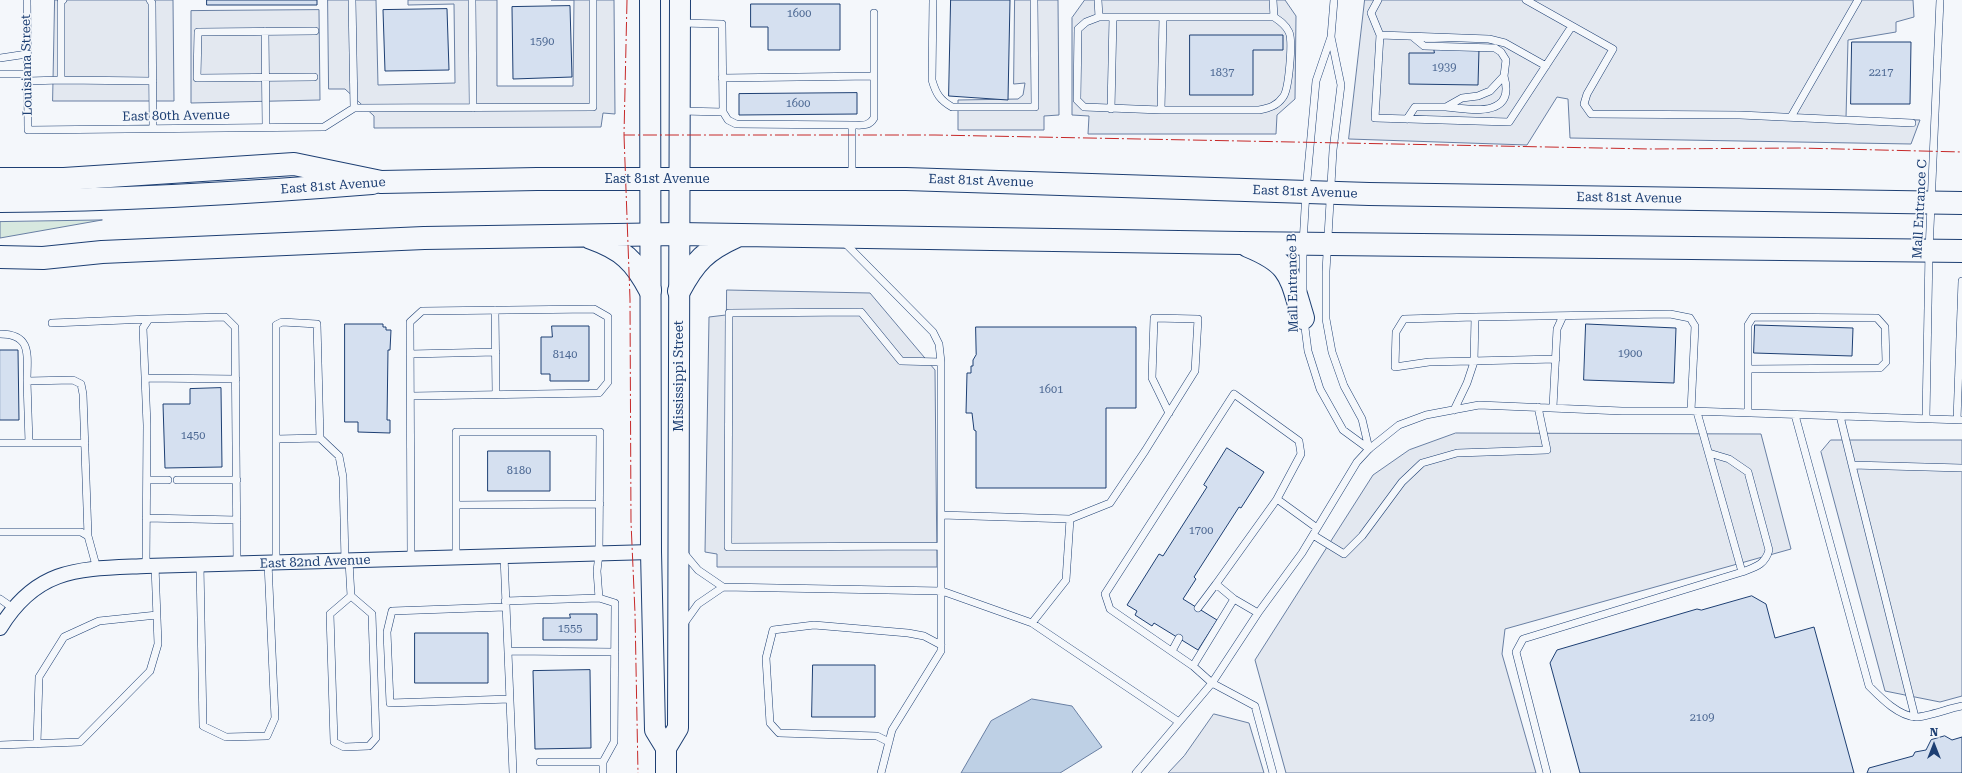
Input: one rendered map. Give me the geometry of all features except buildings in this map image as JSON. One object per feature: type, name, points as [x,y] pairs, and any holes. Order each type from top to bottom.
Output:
[{"type":"main road","points":[[0,179],[64,179],[122,174],[294,164],[381,182]]},
{"type":"main road","points":[[0,168],[122,174]]},
{"type":"main road","name":"East 81st Avenue","points":[[0,201],[146,198],[381,182],[650,179],[906,179],[1306,191],[1330,193],[1962,203]]},
{"type":"main road","points":[[0,257],[43,258],[102,252],[424,238],[679,234],[1303,244],[1962,251]]},
{"type":"main road","points":[[585,235],[611,245],[628,257],[639,270],[650,290]]},
{"type":"main road","points":[[679,291],[689,272],[705,254],[717,245],[738,235]]},
{"type":"main road","points":[[1241,243],[1268,254],[1290,275],[1304,318]]},
{"type":"street","points":[[650,0],[651,552],[655,730],[666,748],[666,773]]},
{"type":"street","name":"Mississippi Street","points":[[666,748],[678,728],[680,0]]},
{"type":"street","name":"East 82nd Avenue","points":[[0,627],[13,608],[28,593],[45,581],[62,574],[96,568],[651,552]]},
{"type":"lane","name":"Louisiana Street","points":[[27,0],[28,130]]},
{"type":"lane","points":[[61,80],[61,2],[63,0]]},
{"type":"lane","points":[[150,0],[152,3],[153,128]]},
{"type":"lane","points":[[352,0],[354,108],[593,107],[593,0]]},
{"type":"lane","points":[[472,0],[473,108]]},
{"type":"lane","points":[[933,0],[932,80],[935,91],[941,101],[952,107],[1035,107],[1034,0]]},
{"type":"lane","points":[[1098,0],[1098,17]]},
{"type":"lane","points":[[1273,0],[1274,17]]},
{"type":"lane","name":"Mall Entrance B","points":[[1334,0],[1331,37],[1316,82],[1306,191],[1303,244],[1304,318],[1308,351],[1320,389],[1343,430],[1369,449]]},
{"type":"lane","points":[[1378,0],[1371,13],[1380,35],[1375,118],[1509,122],[1572,26]]},
{"type":"lane","points":[[1526,0],[1613,49],[1587,94],[1584,104],[1591,114],[1791,117],[1912,123]]},
{"type":"lane","points":[[1791,117],[1858,0]]},
{"type":"lane","name":"Mall Entrance C","points":[[1926,418],[1929,251],[1940,0]]},
{"type":"lane","points":[[680,23],[722,24],[722,112],[728,120],[736,124],[866,125],[872,123],[874,118],[874,13]]},
{"type":"lane","points":[[1098,17],[1274,17],[1284,24],[1290,33],[1290,62],[1284,96],[1274,106],[1259,110],[1084,108],[1077,100],[1078,29],[1086,22],[1098,17]]},
{"type":"lane","points":[[1111,109],[1113,17]]},
{"type":"lane","points":[[1161,110],[1163,17]]},
{"type":"lane","points":[[265,31],[266,127]]},
{"type":"lane","points":[[314,77],[197,78],[198,32],[315,31]]},
{"type":"lane","points":[[1380,35],[1489,39],[1505,43],[1546,66]]},
{"type":"lane","points":[[1407,119],[1415,107],[1446,107],[1489,110],[1500,103],[1505,96],[1507,85],[1504,76],[1506,60],[1501,52],[1495,48],[1424,46],[1412,36]]},
{"type":"lane","name":"Mall Entrance B","points":[[1331,37],[1341,85],[1333,150],[1330,193],[1327,244],[1326,319],[1332,352],[1344,386],[1362,419],[1369,449]]},
{"type":"lane","points":[[0,58],[27,54]]},
{"type":"lane","points":[[0,74],[28,78],[61,80],[153,82]]},
{"type":"lane","points":[[722,78],[874,76]]},
{"type":"lane","points":[[1446,107],[1462,98],[1478,96],[1490,91],[1504,76]]},
{"type":"lane","name":"East 80th Avenue","points":[[28,130],[324,127],[354,108]]},
{"type":"lane","points":[[680,111],[722,112]]},
{"type":"lane","points":[[852,125],[852,179]]},
{"type":"lane","points":[[839,237],[933,332],[939,344],[941,362],[941,651],[892,730],[881,773]]},
{"type":"lane","points":[[1136,773],[1212,683],[1317,528],[1357,462],[1369,449],[1400,425],[1426,415],[1479,405],[1622,411],[1748,413],[1960,420],[1962,280]]},
{"type":"lane","points":[[411,396],[599,393],[608,382],[608,317],[594,309],[422,310],[410,322],[411,559]]},
{"type":"lane","points":[[495,310],[496,395]]},
{"type":"lane","points":[[941,362],[901,361],[861,312],[729,313],[728,547],[941,546]]},
{"type":"lane","points":[[1556,359],[1429,362],[1395,366],[1396,332],[1404,319],[1563,316],[1579,314],[1670,314],[1690,318],[1695,326],[1694,412],[1709,453],[1742,572]]},
{"type":"lane","points":[[1553,408],[1557,330],[1563,316]]},
{"type":"lane","points":[[52,323],[225,317],[235,327],[237,564]]},
{"type":"lane","points":[[1454,410],[1467,383],[1474,362],[1475,317]]},
{"type":"lane","points":[[1748,369],[1880,368],[1886,362],[1885,327],[1878,318],[1753,317],[1748,325],[1748,369],[1748,413]]},
{"type":"lane","points":[[941,516],[1070,519],[1110,503],[1169,413],[1195,371],[1198,320],[1154,318],[1152,378],[1169,413]]},
{"type":"lane","points":[[0,745],[80,742],[150,671],[158,644],[157,615],[146,518],[147,480],[143,328],[149,320]]},
{"type":"lane","points":[[200,565],[203,726],[226,737],[267,736],[275,718],[272,563],[276,439],[276,325],[282,322],[317,324],[320,438]]},
{"type":"lane","points":[[0,334],[9,334],[19,337],[27,346],[29,443]]},
{"type":"lane","points":[[410,354],[496,352]]},
{"type":"lane","points":[[145,378],[236,379]]},
{"type":"lane","points":[[27,381],[73,380],[81,384],[85,443],[88,536],[96,568]]},
{"type":"lane","points":[[1198,608],[1277,499],[1301,454],[1299,441],[1234,394],[1105,594],[1110,609],[1193,666],[1212,683],[1255,706],[1273,773]]},
{"type":"lane","points":[[1312,535],[1344,554],[1362,536],[1402,482],[1422,463],[1457,453],[1547,450],[1538,407]]},
{"type":"lane","points":[[1795,415],[1869,686],[1898,711],[1915,717],[1962,706]]},
{"type":"lane","points":[[1840,416],[1915,717]]},
{"type":"lane","points":[[456,558],[456,432],[600,432],[599,554],[597,571],[599,598]]},
{"type":"lane","points":[[276,439],[320,438],[339,456],[343,477],[347,561],[351,596],[372,614],[376,738],[369,746],[344,747],[334,742],[330,614],[351,596]]},
{"type":"lane","points":[[0,443],[85,443]]},
{"type":"lane","points":[[1547,773],[1516,652],[1523,640],[1742,572],[1760,565],[1766,559],[1769,550],[1748,472],[1729,459],[1709,453]]},
{"type":"lane","points":[[1852,465],[1962,468]]},
{"type":"lane","points":[[147,480],[168,480]]},
{"type":"lane","points":[[177,480],[237,480]]},
{"type":"lane","points":[[1277,499],[1317,528]]},
{"type":"lane","points":[[456,505],[600,504]]},
{"type":"lane","points":[[146,518],[237,520]]},
{"type":"lane","points":[[1032,623],[1066,580],[1070,519]]},
{"type":"lane","points":[[0,532],[82,532],[88,536]]},
{"type":"lane","points":[[679,547],[698,570],[723,587],[942,591],[1032,623],[1179,722]]},
{"type":"lane","points":[[504,556],[513,773]]},
{"type":"lane","points":[[1216,584],[1234,599],[1258,613]]},
{"type":"lane","points":[[679,630],[698,604],[723,587]]},
{"type":"lane","points":[[510,699],[390,703],[387,632],[392,611],[599,598],[615,603],[614,742],[603,762],[603,773]]},
{"type":"lane","points":[[0,599],[13,608]]},
{"type":"lane","points":[[1193,666],[1234,599]]},
{"type":"lane","points":[[37,744],[39,677],[64,637],[100,621],[157,615]]},
{"type":"lane","points":[[889,742],[877,736],[779,733],[770,723],[766,658],[773,630],[814,625],[908,633],[924,636],[941,645]]},
{"type":"lane","points":[[1172,651],[1179,638]]},
{"type":"lane","points":[[508,651],[615,652]]},
{"type":"lane","points":[[540,762],[603,762]]},
{"type":"shaded area","points":[[55,0],[173,0],[174,101],[53,101]]},
{"type":"shaded area","points":[[328,0],[376,0],[378,85],[455,83],[454,4],[408,5],[408,0],[497,0],[497,86],[573,86],[574,0],[614,0],[615,114],[603,113],[601,127],[374,128],[374,116],[345,89],[329,89]]},
{"type":"shaded area","points":[[1015,0],[1058,0],[1059,115],[1044,116],[1044,130],[958,130],[958,100],[1018,99],[1023,95],[1025,83],[1014,84]]},
{"type":"shaded area","points":[[1085,0],[1285,0],[1296,16],[1295,99],[1277,115],[1276,134],[1088,134],[1089,116],[1072,115],[1072,18]]},
{"type":"shaded area","points":[[1365,0],[1913,0],[1914,17],[1896,22],[1896,32],[1848,40],[1846,118],[1920,120],[1911,144],[1570,138],[1568,99],[1557,97],[1527,145],[1349,139]]},
{"type":"shaded area","points":[[319,10],[320,100],[191,103],[191,11]]},
{"type":"shaded area","points":[[102,220],[0,238],[0,222]]},
{"type":"shaded area","points":[[727,290],[870,293],[935,370],[937,567],[717,567],[717,554],[705,552],[709,317],[726,315]]},
{"type":"shaded area","points":[[1456,433],[1761,434],[1791,549],[1505,629],[1502,654],[1536,773],[1286,773],[1255,660],[1373,475],[1409,450]]},
{"type":"shaded area","points":[[1831,440],[1962,440],[1962,696],[1940,702],[1885,691],[1821,452]]},
{"type":"shaded area","points":[[1214,714],[1249,723],[1264,773],[1168,773],[1184,756]]},
{"type":"water","points":[[1032,699],[1072,706],[1102,747],[1060,773],[961,773],[991,721]]},
{"type":"power","points":[[627,0],[624,135],[935,135],[1650,149],[1799,148],[1962,152]]},
{"type":"power","points":[[624,135],[630,299],[631,522],[635,613],[638,773]]}]
